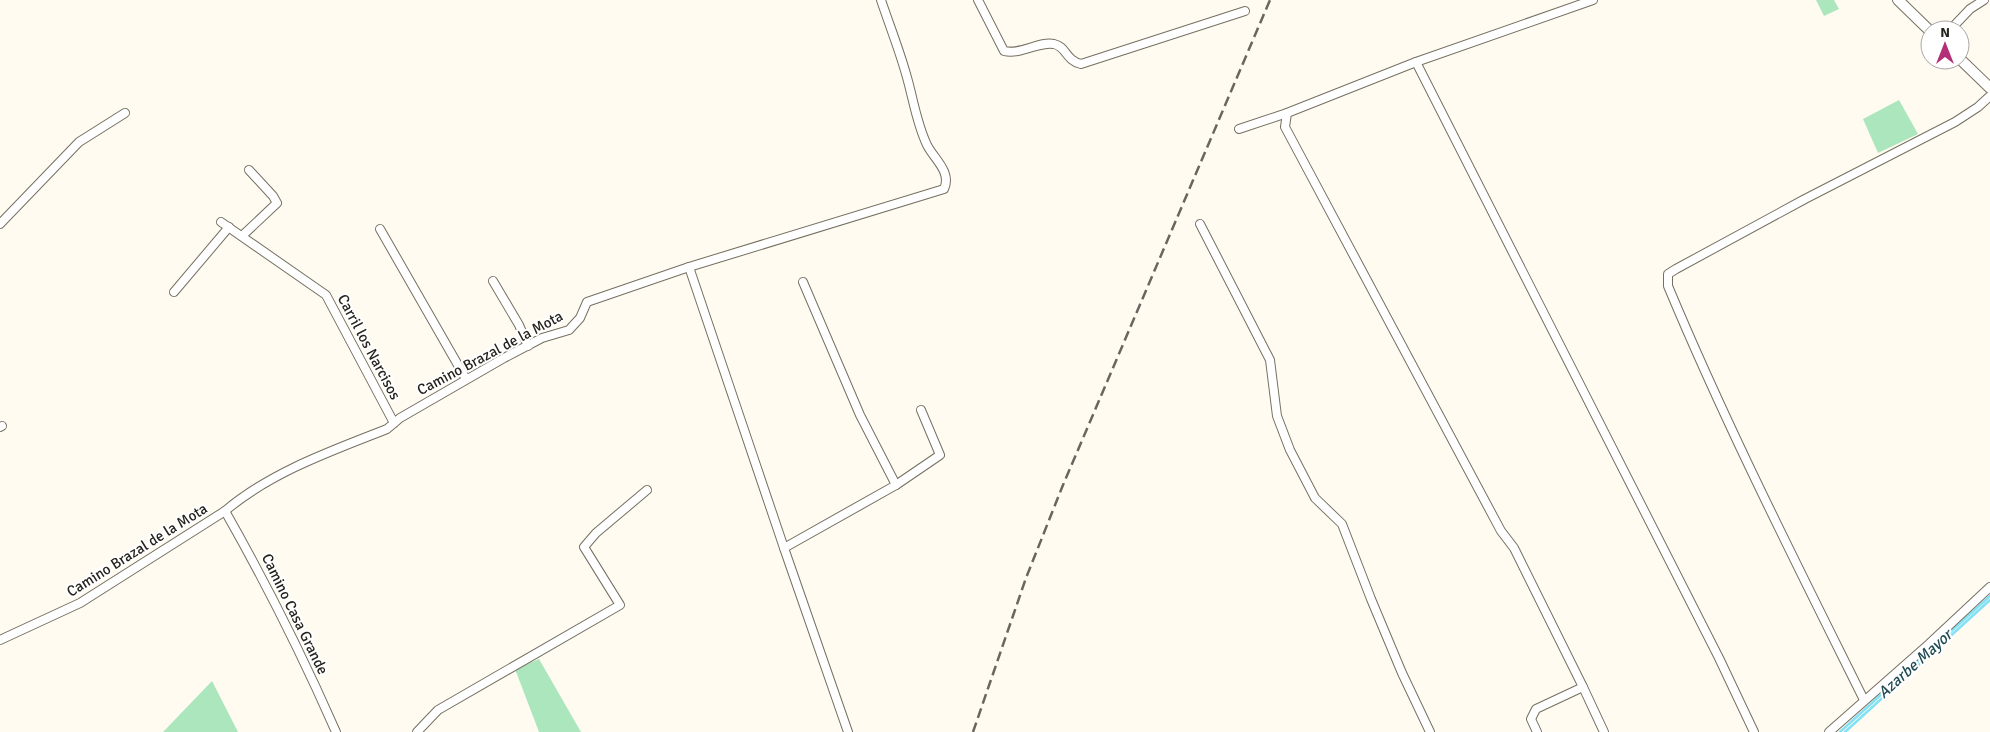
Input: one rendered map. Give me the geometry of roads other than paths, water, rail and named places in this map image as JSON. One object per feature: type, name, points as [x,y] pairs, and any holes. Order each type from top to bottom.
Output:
[{"type":"street","name":"Camino Brazal de la Mota","points":[[0,640],[80,603],[225,511],[244,495],[283,473],[387,429],[466,380],[542,338],[569,330],[580,318],[587,302],[689,267],[944,189],[947,181],[945,172],[927,145],[922,132],[906,72],[881,0]]},
{"type":"street","points":[[978,0],[1004,51],[1012,53],[1051,44],[1060,46],[1072,62],[1082,64],[1245,11]]},
{"type":"street","points":[[1239,129],[1287,113],[1416,62],[1593,0]]},
{"type":"street","points":[[1898,0],[1920,21]]},
{"type":"street","points":[[1960,20],[1970,9],[1984,0]]},
{"type":"street","points":[[1416,62],[1754,732]]},
{"type":"street","points":[[1970,69],[1990,88]]},
{"type":"street","points":[[1864,700],[1773,518],[1685,327],[1668,286],[1668,274],[1955,122],[1978,107],[1990,96]]},
{"type":"street","points":[[0,224],[79,142],[125,113]]},
{"type":"street","points":[[1287,113],[1286,127],[1290,135],[1501,531],[1514,548],[1604,732]]},
{"type":"street","points":[[242,236],[277,203],[248,170]]},
{"type":"street","name":"Carril los Narcisos","points":[[221,222],[326,295],[394,423]]},
{"type":"street","points":[[1200,224],[1270,360],[1277,416],[1290,450],[1315,498],[1342,524],[1370,599],[1430,732]]},
{"type":"street","points":[[174,292],[229,227]]},
{"type":"street","points":[[380,229],[466,380]]},
{"type":"street","points":[[689,267],[848,732]]},
{"type":"street","points":[[493,281],[519,325],[528,346]]},
{"type":"street","points":[[803,282],[860,414],[896,485]]},
{"type":"street","points":[[784,548],[896,485],[940,455],[920,410]]},
{"type":"street","points":[[417,732],[438,710],[620,605],[584,548],[596,533],[647,490]]},
{"type":"street","name":"Camino Casa Grande","points":[[225,511],[287,628],[336,732]]},
{"type":"street","points":[[1829,732],[1929,644],[1990,586]]},
{"type":"street","points":[[1537,732],[1531,719],[1536,709],[1583,687]]},
{"type":"waterway","name":"Azarbe Mayor","points":[[1840,732],[1990,596]]},
{"type":"waterway","name":"Azarbe Mayor","points":[[1845,732],[1990,600]]},
{"type":"railway","points":[[973,732],[1026,578],[1063,485],[1270,0]]}]
